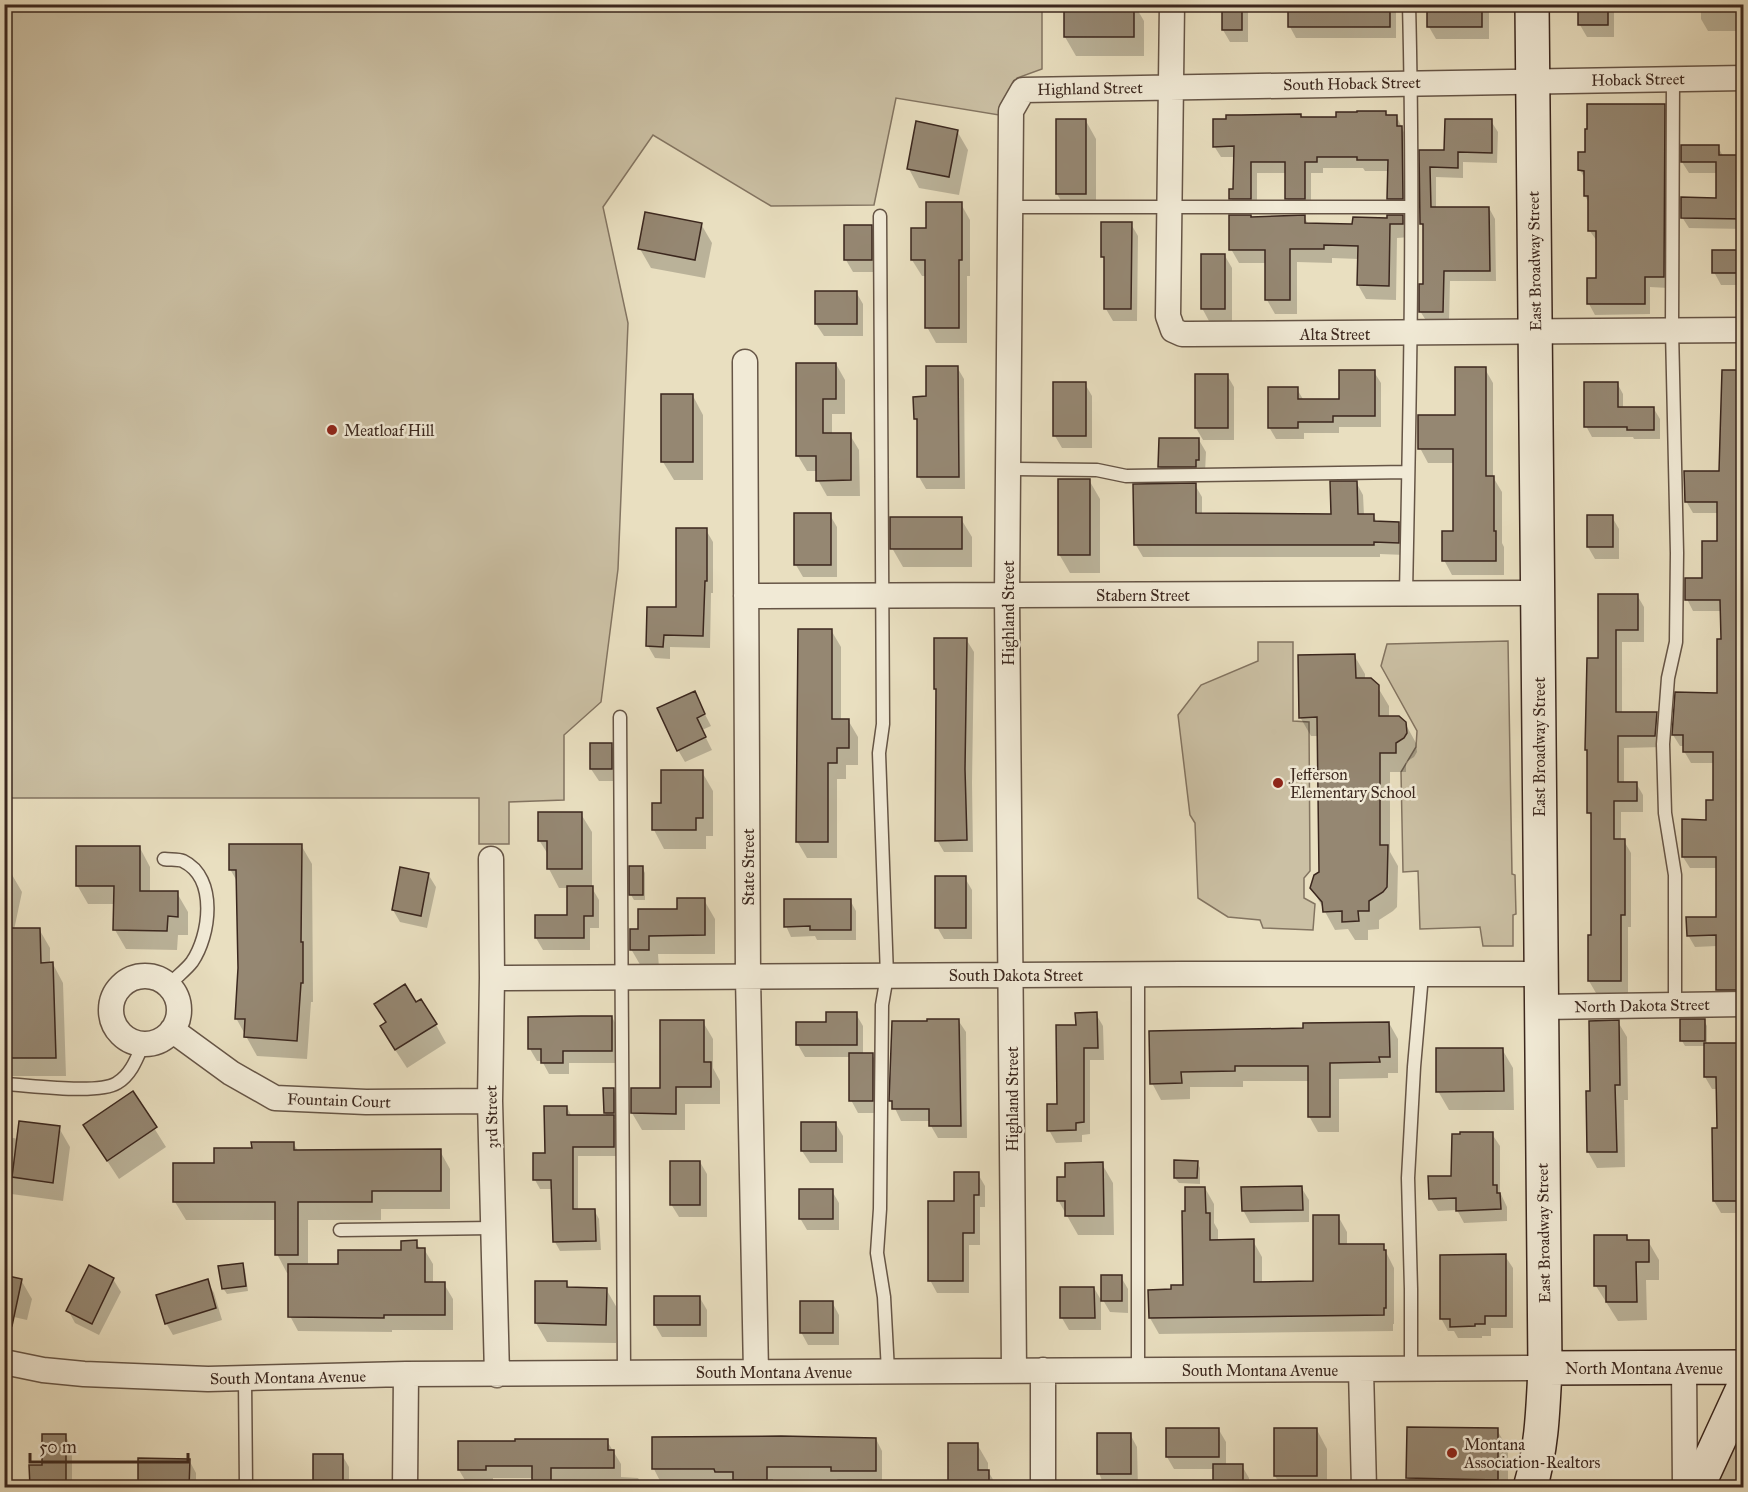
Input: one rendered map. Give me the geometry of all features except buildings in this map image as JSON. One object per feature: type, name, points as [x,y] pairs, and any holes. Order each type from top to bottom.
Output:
[{"type":"street","points":[[1171,86],[1173,4]]},
{"type":"street","name":"East Broadway Street","points":[[1530,1488],[1538,1462],[1545,1368],[1532,4]]},
{"type":"street","name":"Hoback Street","points":[[1532,80],[1743,78]]},
{"type":"street","name":"South Hoback Street","points":[[1171,86],[1532,80]]},
{"type":"street","name":"Alta Street","points":[[1171,86],[1168,316],[1173,330],[1182,334],[1743,330]]},
{"type":"street","name":"Highland Street","points":[[1014,1370],[1007,595],[1011,111],[1023,90],[1171,86]]},
{"type":"street","name":"State Street","points":[[745,362],[748,977],[756,1372]]},
{"type":"street","name":"Stabern Street","points":[[747,596],[1539,593]]},
{"type":"street","name":"3rd Street","points":[[490,860],[492,978],[490,1101],[497,1375]]},
{"type":"street","name":"South Dakota Street","points":[[492,978],[1541,974]]},
{"type":"street","points":[[139,976],[160,979],[169,985],[176,994],[179,1006],[178,1018],[172,1030],[166,1038],[155,1043],[131,1042],[122,1035],[115,1027],[111,1017],[114,995],[120,986],[139,976]]},
{"type":"street","name":"North Dakota Street","points":[[1541,1007],[1743,1004]]},
{"type":"street","name":"Fountain Court","points":[[172,1030],[231,1074],[275,1098],[366,1102],[490,1101]]},
{"type":"street","name":"South Montana Avenue","points":[[4,1362],[42,1370],[94,1375],[245,1378],[406,1374],[1545,1368]]},
{"type":"street","name":"North Montana Avenue","points":[[1545,1368],[1743,1367]]},
{"type":"street","points":[[1684,1368],[1685,1488]]},
{"type":"street","points":[[1043,1370],[1043,1488]]},
{"type":"street","points":[[1361,1370],[1364,1488]]},
{"type":"street","points":[[405,1488],[406,1374]]},
{"type":"street","points":[[1697,1488],[1743,1386]]},
{"type":"lane","points":[[1406,593],[1411,207],[1409,4]]},
{"type":"lane","points":[[1673,79],[1672,330],[1677,553],[1676,642],[1668,678],[1663,744],[1665,813],[1675,875],[1674,1005]]},
{"type":"lane","points":[[1010,207],[1411,207]]},
{"type":"lane","points":[[880,216],[884,724],[879,753],[887,976],[882,1005],[880,1209],[877,1253],[884,1298],[888,1371]]},
{"type":"lane","points":[[1008,469],[1097,470],[1126,476],[1408,472]]},
{"type":"lane","points":[[620,717],[624,1373]]},
{"type":"lane","points":[[164,860],[182,861],[195,872],[205,887],[208,909],[202,941],[192,962],[169,985]]},
{"type":"lane","points":[[1138,974],[1138,1370]]},
{"type":"lane","points":[[1411,1370],[1408,1178],[1422,975]]},
{"type":"lane","points":[[4,1084],[100,1089],[117,1083],[131,1070],[143,1044]]},
{"type":"lane","points":[[340,1230],[493,1228]]},
{"type":"lane","points":[[245,1378],[246,1488]]},
{"type":"shaded area","points":[[4,5],[1042,5],[1042,69],[1017,78],[999,115],[896,98],[874,205],[771,206],[653,135],[603,207],[628,323],[618,569],[601,702],[564,735],[564,800],[509,802],[509,844],[479,844],[479,798],[5,798]]},
{"type":"shaded area","points":[[1508,641],[1512,874],[1515,875],[1516,914],[1513,915],[1513,946],[1483,946],[1480,927],[1420,929],[1418,871],[1403,872],[1401,772],[1416,747],[1417,731],[1381,666],[1387,644]]},
{"type":"shaded area","points":[[1258,642],[1293,642],[1293,721],[1309,722],[1310,871],[1304,878],[1304,898],[1315,904],[1313,930],[1263,928],[1260,920],[1228,917],[1198,898],[1195,823],[1190,815],[1178,715],[1201,685],[1258,661]]},
{"type":"shaded area","points":[[1743,1405],[1743,1487],[1710,1488]]},
{"type":"place","name":"Meatloaf Hill","points":[[332,430]]},
{"type":"place","name":"Jefferson Elementary School","points":[[1278,783]]},
{"type":"place","name":"Montana Association-Realtors","points":[[1452,1453]]}]
